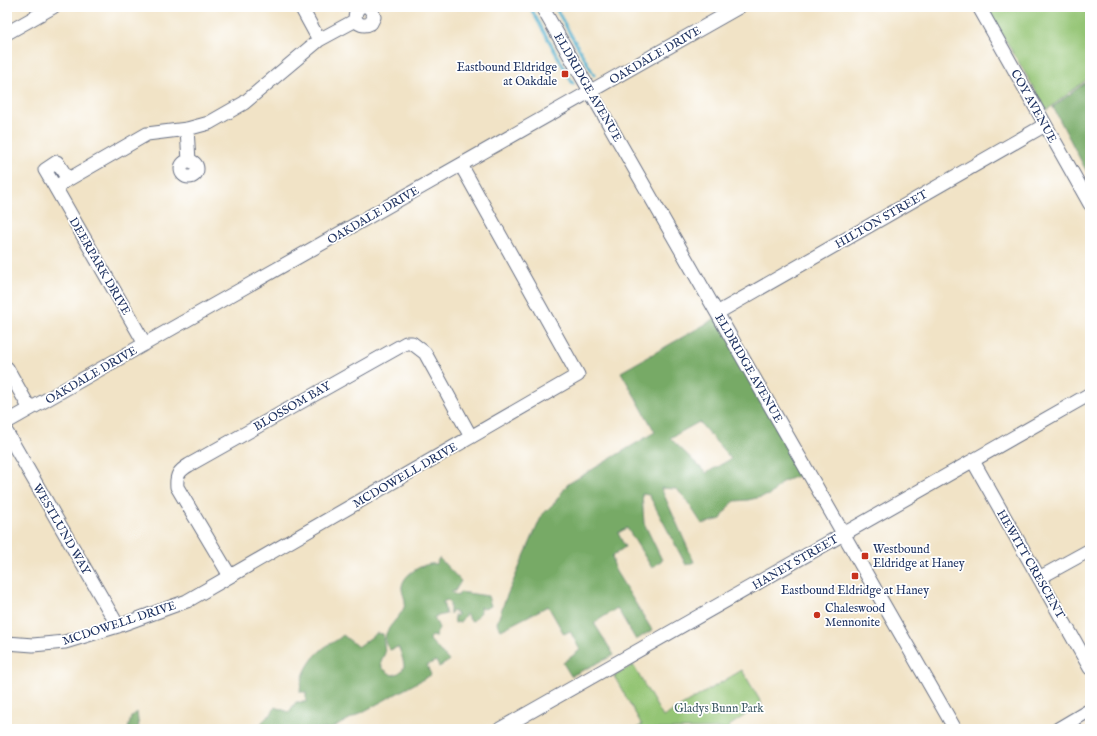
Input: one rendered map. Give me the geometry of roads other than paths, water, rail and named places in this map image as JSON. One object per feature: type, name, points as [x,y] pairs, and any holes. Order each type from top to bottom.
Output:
[{"type":"street","points":[[7,33],[54,7]]},
{"type":"street","points":[[301,7],[319,40]]},
{"type":"street","points":[[360,7],[356,11],[356,20],[361,25],[370,23],[374,14],[368,7]]},
{"type":"street","name":"ELDRIDGE AVENUE","points":[[542,7],[955,729]]},
{"type":"street","name":"OAKDALE DRIVE","points":[[7,422],[739,7]]},
{"type":"street","name":"COY AVENUE","points":[[979,7],[1090,204]]},
{"type":"street","points":[[55,187],[147,134],[187,129],[209,123],[244,103],[319,40],[356,20]]},
{"type":"street","name":"HILTON STREET","points":[[717,312],[1045,124]]},
{"type":"street","points":[[187,129],[188,161]]},
{"type":"street","name":"DEERPARK DRIVE","points":[[68,179],[58,162],[45,170],[145,344]]},
{"type":"street","name":"MCDOWELL DRIVE","points":[[7,644],[50,645],[118,626],[187,601],[578,375],[461,165]]},
{"type":"street","name":"BLOSSOM BAY","points":[[230,576],[177,487],[176,479],[179,472],[189,465],[406,343],[412,343],[425,353],[471,437]]},
{"type":"street","points":[[7,368],[30,409]]},
{"type":"street","name":"HANEY STREET","points":[[500,729],[1090,394]]},
{"type":"street","name":"WESTLUND WAY","points":[[7,433],[118,626]]},
{"type":"street","name":"HEWITT CRESCENT","points":[[973,461],[1090,668]]},
{"type":"street","points":[[1039,578],[1090,550]]},
{"type":"street","points":[[1058,729],[1090,710]]},
{"type":"waterway","points":[[530,7],[573,84]]},
{"type":"waterway","points":[[555,7],[594,75]]},
{"type":"place","name":"Eastbound Eldridge at Oakdale","points":[[565,74]]},
{"type":"place","name":"Westbound Eldridge at Haney","points":[[865,556]]},
{"type":"place","name":"Eastbound Eldridge at Haney","points":[[855,576]]},
{"type":"place","name":"Chaleswood Mennonite","points":[[817,615]]},
{"type":"park label","name":"Gladys Bunn Park","points":[[719,708]]}]
